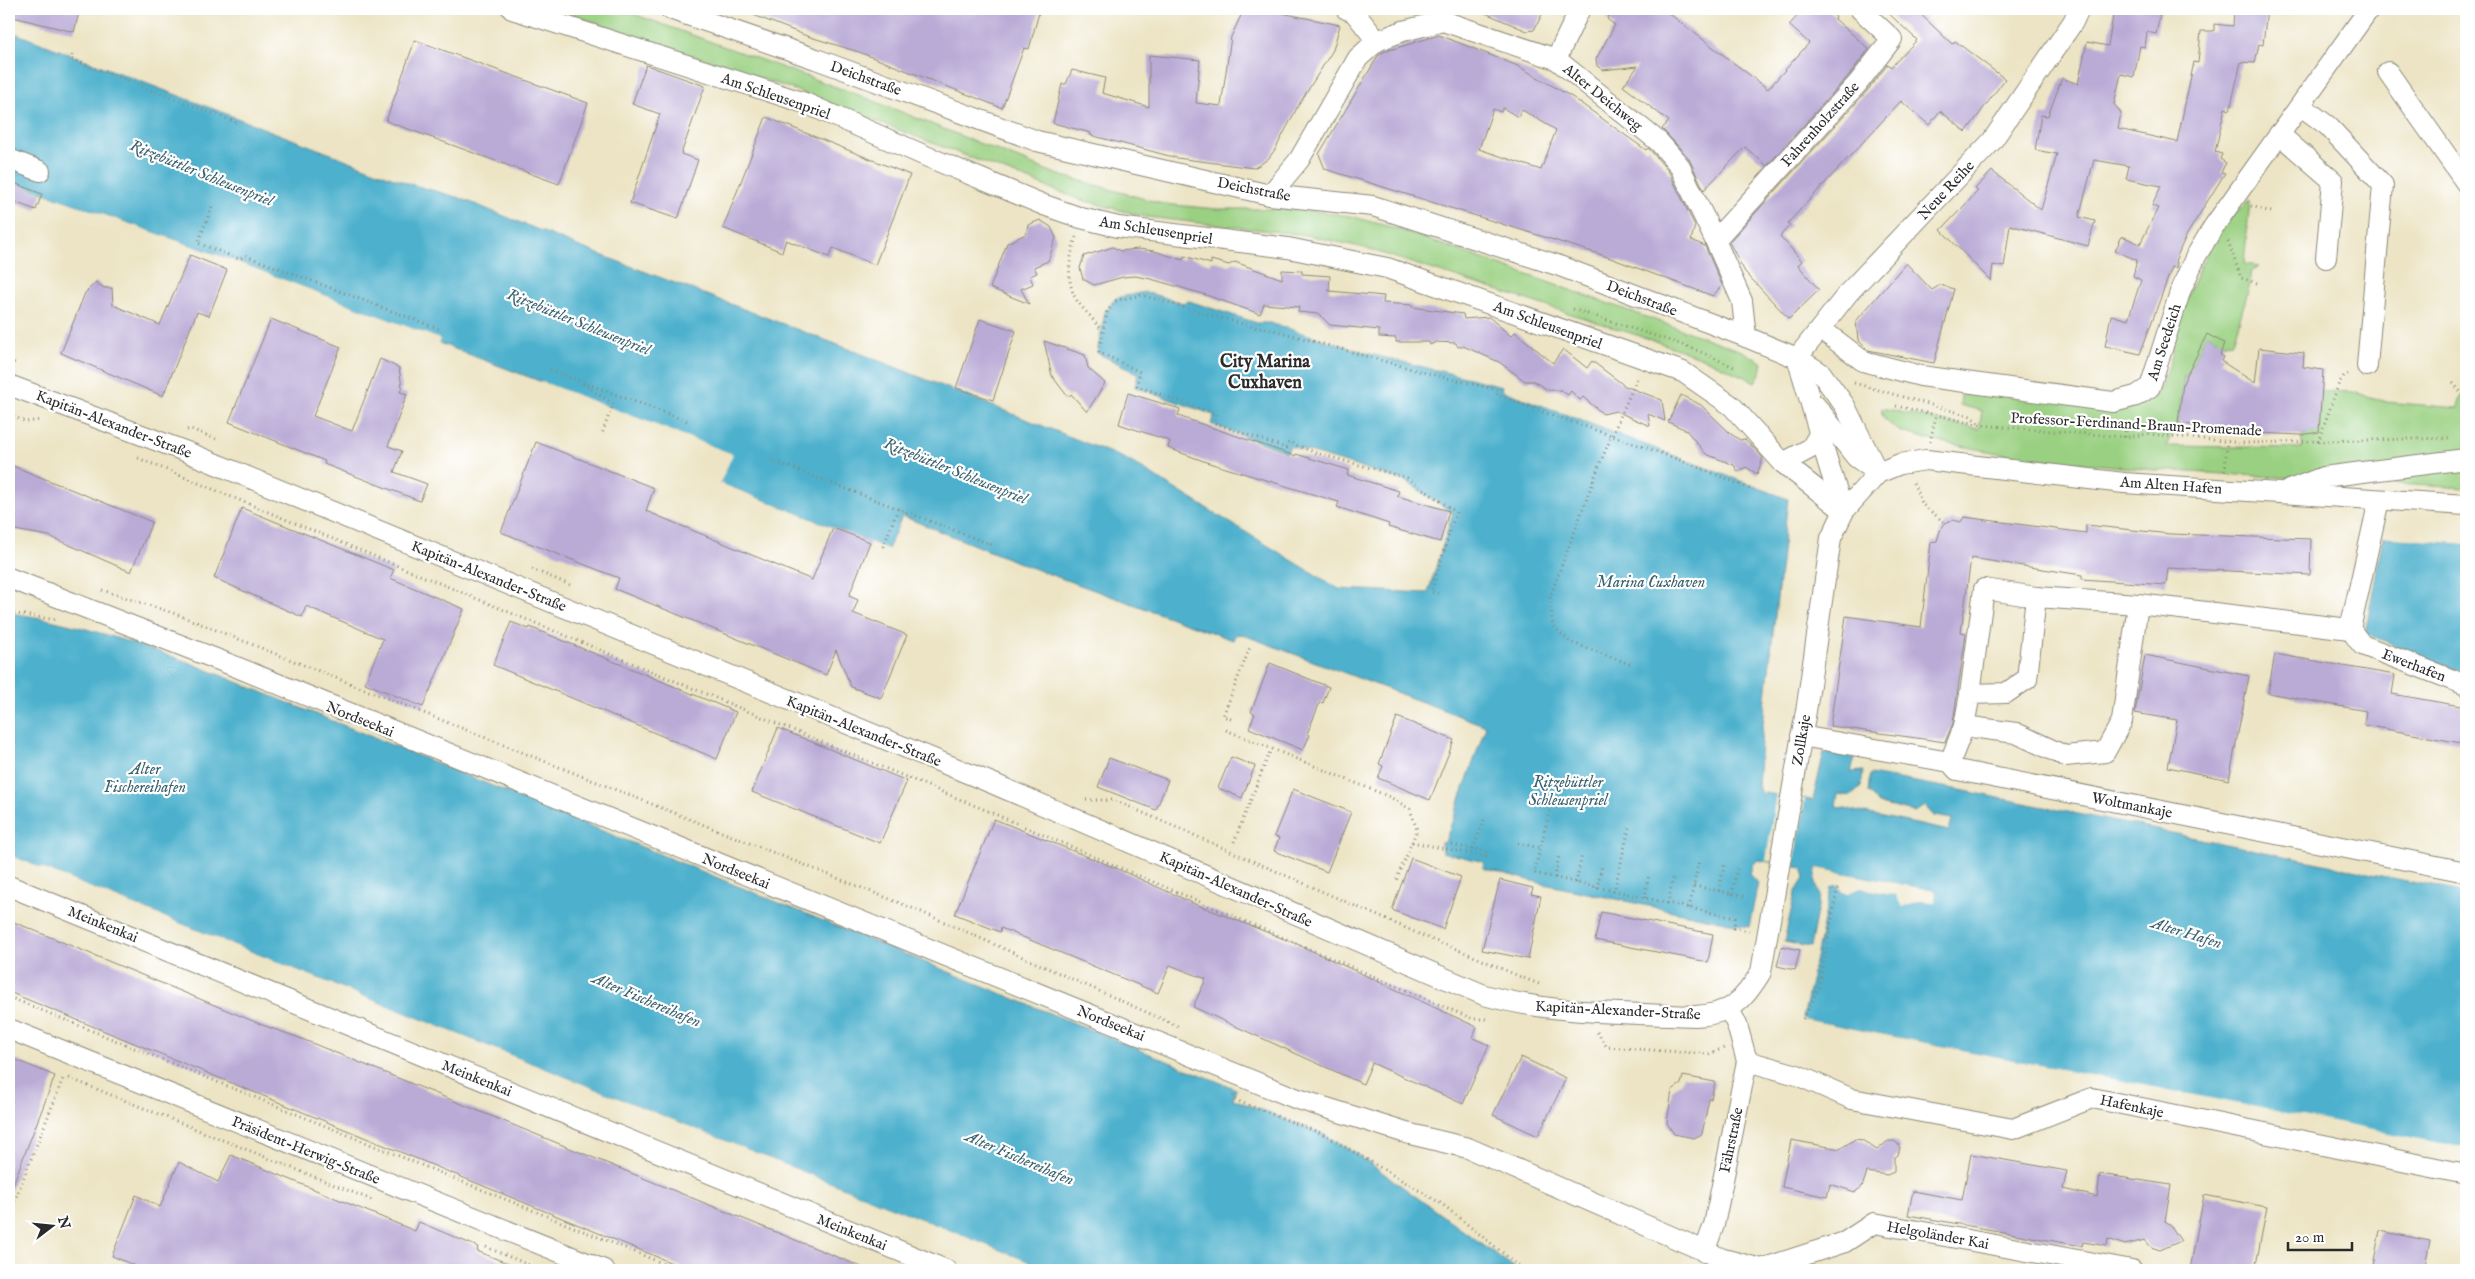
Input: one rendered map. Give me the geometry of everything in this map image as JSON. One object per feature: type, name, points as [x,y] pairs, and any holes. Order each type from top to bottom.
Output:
[{"type":"street","name":"Am Schleusenpriel","points":[[512,9],[805,103],[928,157],[1081,218],[1118,227],[1288,248],[1387,268],[1683,372],[1732,406],[1782,463],[1844,510]]},
{"type":"street","name":"Deichstraße","points":[[670,9],[709,16],[1037,141],[1270,195],[1372,206],[1557,265],[1746,337],[1797,358],[1821,374],[1845,406],[1878,473]]},
{"type":"street","points":[[1346,9],[1354,12],[1377,41]]},
{"type":"street","points":[[1556,59],[1580,9]]},
{"type":"street","name":"Fahrenholzstraße","points":[[1714,240],[1858,84],[1892,39],[1860,9]]},
{"type":"street","name":"Neue Reihe","points":[[1797,358],[1821,330],[1849,292],[1992,141],[2073,22],[2079,9]]},
{"type":"street","name":"Am Seedeich","points":[[1821,330],[1863,361],[1921,376],[2115,403],[2136,396],[2150,387],[2181,288],[2196,256],[2214,226],[2369,9]]},
{"type":"street","name":"Alter Deichweg","points":[[1270,195],[1299,160],[1358,58],[1377,41],[1403,31],[1443,21],[1556,59],[1659,142],[1679,165],[1742,301],[1746,337]]},
{"type":"street","points":[[2388,72],[2466,183]]},
{"type":"street","points":[[2301,106],[2328,126],[2383,185],[2367,366]]},
{"type":"street","points":[[2279,134],[2333,181],[2326,258]]},
{"type":"street","points":[[9,159],[40,171]]},
{"type":"street","points":[[1797,358],[1811,400],[1827,465],[1844,510]]},
{"type":"street","name":"Kapitän-Alexander-Straße","points":[[9,385],[187,452],[985,781],[1484,995],[1520,1005],[1570,1010],[1695,1016],[1714,1015],[1729,1009]]},
{"type":"street","points":[[1811,400],[1856,457],[1878,473]]},
{"type":"street","points":[[1782,463],[1811,448],[1820,433]]},
{"type":"street","points":[[2283,492],[2324,477],[2466,459]]},
{"type":"street","name":"Am Alten Hafen","points":[[1878,473],[1900,464],[1926,460],[2124,483],[2466,505]]},
{"type":"street","name":"Zollkaje","points":[[1729,1009],[1751,990],[1761,972],[1801,736],[1831,538],[1844,510],[1878,473]]},
{"type":"street","points":[[1950,762],[1964,726],[1984,589],[2036,597],[2138,604],[2350,629],[2379,500]]},
{"type":"street","name":"Nordseekai","points":[[9,578],[234,666],[1295,1098],[1406,1133],[1468,1148],[1704,1252]]},
{"type":"street","points":[[1970,694],[2006,693],[2027,679],[2036,597]]},
{"type":"street","points":[[1964,726],[2016,733],[2065,756],[2105,752],[2122,721],[2138,604]]},
{"type":"street","name":"Ewerhafen","points":[[2350,629],[2362,646],[2466,685]]},
{"type":"street","name":"Woltmankaje","points":[[1801,736],[1950,762],[1957,770],[2466,872]]},
{"type":"street","name":"Meinkenkai","points":[[9,886],[946,1270]]},
{"type":"street","name":"Fährstraße","points":[[1704,1252],[1714,1225],[1748,1061],[1738,1025],[1729,1009]]},
{"type":"street","name":"Präsident-Herwig-Straße","points":[[9,1029],[604,1270]]},
{"type":"street","name":"Hafenkaje","points":[[1748,1061],[1798,1075],[1852,1099],[2013,1129],[2092,1098],[2466,1174]]},
{"type":"street","name":"Helgoländer Kai","points":[[1704,1252],[1763,1270],[1845,1242],[1874,1223],[2132,1270]]},
{"type":"path","points":[[72,55],[71,59],[238,123]]},
{"type":"path","points":[[2252,206],[2275,213]]},
{"type":"path","points":[[212,207],[198,243],[238,260],[246,256],[442,330]]},
{"type":"path","points":[[1081,218],[1071,252],[1069,277],[1076,298],[1098,327],[1103,328]]},
{"type":"path","points":[[2214,226],[2225,236],[2235,257],[2241,278],[2256,283]]},
{"type":"path","points":[[1438,594],[1431,592],[1456,512],[1407,478],[1316,453],[1289,442],[1286,448],[1214,423],[1216,414],[1137,386],[1140,372],[1099,352],[1107,312],[1115,301],[1141,295],[1426,373],[1498,390],[1497,395],[1577,425],[1638,444],[1752,490]]},
{"type":"path","points":[[1570,308],[1692,348],[1734,367]]},
{"type":"path","points":[[1630,664],[1570,642],[1553,626],[1550,597],[1600,463],[1645,359]]},
{"type":"path","points":[[9,361],[22,366]]},
{"type":"path","points":[[2318,442],[2344,376],[2367,366]]},
{"type":"path","points":[[550,370],[686,421]]},
{"type":"path","points":[[1821,374],[1970,416],[1981,424]]},
{"type":"path","points":[[576,380],[613,404],[602,434]]},
{"type":"path","points":[[2454,383],[2466,398]]},
{"type":"path","name":"Professor-Ferdinand-Braun-Promenade","points":[[1896,406],[1981,424],[2125,437],[2149,434],[2226,442],[2318,442],[2456,438]]},
{"type":"path","points":[[9,414],[26,422],[42,420]]},
{"type":"path","points":[[1930,440],[1936,415]]},
{"type":"path","points":[[180,432],[191,429],[218,440]]},
{"type":"path","points":[[2125,437],[2126,430]]},
{"type":"path","points":[[2224,489],[2226,442]]},
{"type":"path","points":[[137,457],[983,809],[1473,1019],[1492,1018]]},
{"type":"path","points":[[771,460],[995,546]]},
{"type":"path","points":[[1916,487],[1923,505],[1945,523]]},
{"type":"path","points":[[883,547],[898,509]]},
{"type":"path","points":[[528,568],[573,586]]},
{"type":"path","points":[[101,590],[176,614],[908,906],[1189,1031]]},
{"type":"path","points":[[1231,719],[1223,716],[1251,645]]},
{"type":"path","points":[[1226,730],[1404,804],[1410,809],[1417,830],[1396,881]]},
{"type":"path","points":[[1234,842],[1271,749]]},
{"type":"path","points":[[1078,800],[1114,800],[1434,941],[1465,952],[1504,971],[1548,987]]},
{"type":"path","points":[[1551,806],[1534,873],[1735,918],[1734,924]]},
{"type":"path","points":[[1473,849],[1485,817]]},
{"type":"path","points":[[1614,892],[1629,828]]},
{"type":"path","points":[[1412,842],[1486,857],[1486,852],[1451,845]]},
{"type":"path","points":[[1518,843],[1540,848]]},
{"type":"path","points":[[1576,883],[1582,854]]},
{"type":"path","points":[[1555,878],[1559,855]]},
{"type":"path","points":[[1689,908],[1699,861]]},
{"type":"path","points":[[1720,891],[1725,862]]},
{"type":"path","points":[[1597,888],[1602,865]]},
{"type":"path","points":[[1732,894],[1736,869]]},
{"type":"path","points":[[1645,898],[1649,874]]},
{"type":"path","points":[[1668,904],[1673,878]]},
{"type":"path","points":[[1803,1020],[1819,987],[1838,885]]},
{"type":"path","points":[[1694,886],[1744,896]]},
{"type":"path","points":[[9,998],[679,1270]]},
{"type":"path","points":[[1595,1029],[1607,1047],[1708,1054],[1742,1041]]},
{"type":"path","points":[[57,1073],[373,1201]]},
{"type":"path","points":[[9,1215],[64,1076]]},
{"type":"path","points":[[482,1245],[542,1270]]},
{"type":"green space","points":[[556,9],[620,9],[864,97],[1056,174],[1163,204],[1217,209],[1299,209],[1350,216],[1398,229],[1742,351],[1763,363],[1761,372],[1755,382],[1703,358],[1646,338],[1365,248],[1307,235],[1146,217],[1078,199],[795,90]]},
{"type":"green space","points":[[2250,200],[2244,264],[2259,266],[2250,273],[2250,284],[2233,342],[2224,343],[2207,334],[2187,376],[2184,376],[2178,423],[2166,446],[2302,448],[2302,435],[2319,432],[2321,391],[2354,392],[2386,402],[2458,408],[2459,399],[2466,394],[2466,488],[2154,470],[2019,457],[1930,440],[1899,431],[1885,420],[1882,415],[1882,408],[1979,429],[1982,411],[1960,405],[1962,389],[2128,408],[2148,401],[2155,395],[2164,379],[2174,349],[2170,347],[2200,267],[2221,230],[2234,214]]},
{"type":"water","points":[[9,31],[407,183],[460,198],[580,247],[862,354],[1126,459],[1339,589],[1428,593],[1453,513],[1405,481],[1290,446],[1287,452],[1211,424],[1214,415],[1135,387],[1138,373],[1097,353],[1105,312],[1116,298],[1145,292],[1183,303],[1189,301],[1257,323],[1270,323],[1374,355],[1502,386],[1501,390],[1788,499],[1761,742],[1758,786],[1762,796],[1764,793],[1813,800],[1824,752],[1855,758],[1851,772],[1863,771],[1861,787],[1851,796],[1838,794],[1836,807],[1949,831],[1952,819],[1934,816],[1925,806],[1914,812],[1879,804],[1868,792],[1870,774],[1955,789],[2466,893],[2466,1149],[1803,1019],[1831,887],[1838,885],[1842,892],[1848,893],[1860,888],[1897,895],[1903,906],[1919,901],[1934,902],[1936,891],[1817,868],[1815,880],[1820,896],[1810,947],[1784,942],[1795,893],[1805,877],[1802,868],[1758,860],[1753,865],[1750,874],[1758,883],[1749,927],[1544,884],[1483,868],[1484,862],[1442,852],[1441,843],[1445,842],[1486,726],[1241,634],[1235,635],[1233,640],[1027,566],[902,516],[888,549],[720,483],[732,454],[439,343],[439,339],[243,264],[9,181]]},
{"type":"water","points":[[2383,537],[2466,544],[2466,674],[2365,633]]},
{"type":"water","name":"Alter Fischereihafen","points":[[9,613],[78,627],[188,662],[1236,1089],[1233,1099],[1323,1134],[1354,1152],[1518,1270],[1049,1270],[9,855]]},
{"type":"pier","points":[[9,181],[243,264],[440,339],[439,343],[438,345],[437,341],[242,266],[9,184]]},
{"type":"pier","points":[[543,382],[733,454],[720,483],[888,549],[887,551],[719,485],[718,482],[729,455],[542,385]]},
{"type":"pier","points":[[2394,535],[2466,541],[2466,544],[2394,538]]},
{"type":"pier","points":[[1776,794],[1805,799],[1794,865],[1766,861]]},
{"type":"pier","points":[[9,855],[1049,1270],[1042,1270],[9,857]]},
{"type":"pier","points":[[1817,868],[1936,891],[1935,902],[1919,901],[1902,907],[1896,895],[1860,888],[1848,893],[1842,892],[1838,885],[1833,884],[1839,882],[1844,890],[1860,885],[1897,893],[1904,903],[1919,899],[1932,899],[1933,893],[1819,871],[1818,881],[1815,880]]},
{"type":"pier","points":[[1803,1019],[2466,1148],[2466,1151],[1812,1024],[1803,1022]]},
{"type":"building","points":[[9,9],[80,9],[74,32],[9,16]]},
{"type":"building","points":[[738,9],[1040,9],[1029,49],[1024,48],[1002,108],[859,52],[807,36]]},
{"type":"building","points":[[1244,9],[1262,9],[1340,25],[1333,50],[1298,106],[1276,148],[1269,158],[1261,164],[1254,168],[1177,158],[1053,123],[1062,84],[1066,84],[1072,70],[1105,78],[1102,93],[1149,107],[1149,55],[1200,60],[1196,103],[1221,106],[1231,37]]},
{"type":"building","points":[[1476,9],[1545,9],[1534,30],[1527,31]]},
{"type":"building","points":[[1613,9],[1663,9],[1768,89],[1809,43],[1789,25],[1804,9],[1827,9],[1836,17],[1835,19],[1869,49],[1849,75],[1767,166],[1745,147],[1704,190],[1688,157],[1662,129],[1669,121],[1623,86],[1638,66],[1603,70],[1597,66],[1596,59],[1615,25],[1607,19]]},
{"type":"building","points":[[1884,9],[1915,9],[1952,44],[1955,41],[2005,79],[1966,132],[1940,111],[1929,125],[1901,101],[1788,223],[1790,225],[1780,236],[1802,261],[1798,265],[1819,290],[1789,319],[1745,272],[1729,242],[1867,91],[1888,64],[1891,67],[1917,40]]},
{"type":"building","points":[[2114,9],[2161,9],[2156,34],[2147,32],[2145,47],[2140,46],[2134,77],[2121,74],[2114,104],[2121,113],[2118,129],[2177,142],[2194,62],[2198,63],[2201,31],[2214,31],[2214,24],[2233,26],[2234,9],[2267,9],[2263,45],[2259,44],[2255,63],[2241,62],[2230,110],[2225,108],[2215,152],[2222,154],[2220,159],[2226,163],[2221,172],[2225,173],[2186,236],[2175,261],[2177,262],[2176,268],[2172,267],[2140,354],[2105,346],[2111,315],[2128,320],[2141,280],[2133,276],[2137,260],[2115,251],[2122,236],[2140,244],[2158,208],[2152,206],[2161,186],[2126,179],[2129,166],[2094,160],[2079,217],[2095,221],[2088,246],[2010,225],[2004,267],[1993,265],[1991,281],[1941,230],[1978,191],[1975,189],[1992,171],[2041,210],[2057,154],[2035,150],[2041,115],[2048,116],[2062,78],[2078,84],[2087,42],[2108,46]]},
{"type":"building","points":[[1439,35],[1518,66],[1572,97],[1646,150],[1648,148],[1669,172],[1695,226],[1691,240],[1705,246],[1722,285],[1713,296],[1602,255],[1325,169],[1319,154],[1378,56],[1383,52]],"holes":[[[1503,108],[1518,117],[1522,110],[1556,130],[1541,170],[1479,149],[1493,109],[1501,112]]]},
{"type":"building","points":[[415,40],[588,103],[559,184],[386,121]]},
{"type":"building","points":[[646,65],[705,86],[681,154],[698,160],[678,219],[630,203],[660,114],[632,104]]},
{"type":"building","points":[[766,117],[910,175],[875,265],[833,248],[829,257],[786,240],[782,252],[723,228]]},
{"type":"building","points":[[9,181],[42,194],[36,210],[9,200]]},
{"type":"building","points":[[1040,220],[1051,227],[1056,238],[1048,261],[1034,267],[1037,273],[1030,276],[1033,284],[1021,289],[1029,304],[990,288],[1007,243],[1026,234],[1028,225]]},
{"type":"building","points":[[1113,247],[1120,251],[1138,249],[1154,251],[1183,260],[1184,256],[1211,264],[1211,260],[1229,265],[1235,262],[1282,279],[1282,270],[1330,276],[1329,291],[1384,296],[1383,303],[1412,305],[1412,307],[1463,314],[1464,319],[1489,317],[1511,336],[1515,332],[1553,363],[1563,349],[1587,368],[1592,361],[1625,386],[1662,400],[1665,421],[1648,414],[1650,426],[1616,411],[1603,414],[1583,397],[1580,400],[1571,391],[1568,395],[1561,390],[1548,390],[1534,381],[1525,381],[1499,362],[1463,346],[1458,347],[1456,343],[1436,342],[1430,345],[1429,342],[1396,342],[1396,338],[1379,337],[1379,330],[1330,325],[1319,314],[1298,312],[1299,307],[1264,304],[1260,314],[1203,294],[1135,276],[1123,277],[1094,285],[1083,279],[1080,268],[1084,256]]},
{"type":"building","points":[[190,255],[227,270],[209,316],[197,312],[163,396],[61,353],[85,293],[96,282],[104,288],[112,288],[113,305],[160,325]]},
{"type":"building","points":[[1906,263],[1932,290],[1940,285],[1954,289],[1934,363],[1868,350],[1858,340],[1856,321]]},
{"type":"building","points":[[271,319],[341,347],[313,416],[352,431],[380,359],[399,368],[402,387],[400,392],[407,394],[388,446],[402,451],[394,472],[427,484],[420,501],[324,464],[325,461],[229,422]]},
{"type":"building","points":[[980,319],[1016,331],[993,400],[956,388]]},
{"type":"building","points":[[2207,334],[2224,343],[2220,355],[2223,357],[2221,361],[2255,383],[2259,348],[2304,353],[2303,367],[2323,370],[2319,432],[2301,435],[2234,432],[2178,423],[2183,383]]},
{"type":"building","points":[[1044,341],[1085,355],[1088,368],[1105,383],[1087,412],[1071,394],[1068,397],[1052,376]]},
{"type":"building","points":[[1128,393],[1180,409],[1178,416],[1295,456],[1296,454],[1349,470],[1347,475],[1399,491],[1397,496],[1449,511],[1440,542],[1388,527],[1389,524],[1337,507],[1339,502],[1209,463],[1168,448],[1170,441],[1119,424]]},
{"type":"building","points":[[1681,395],[1701,405],[1731,434],[1740,440],[1745,439],[1763,458],[1757,474],[1746,467],[1738,472],[1734,465],[1706,454],[1686,430],[1668,422]]},
{"type":"building","points":[[536,442],[654,488],[646,511],[812,580],[833,528],[870,542],[849,596],[858,600],[853,613],[907,635],[881,698],[851,687],[836,650],[826,675],[615,589],[619,578],[501,532]]},
{"type":"building","points":[[13,466],[152,522],[131,572],[49,536],[9,529],[9,477]]},
{"type":"building","points":[[242,508],[394,570],[390,578],[464,609],[423,707],[365,683],[383,639],[306,606],[302,617],[214,578]]},
{"type":"building","points":[[1964,517],[2086,533],[2086,525],[2170,534],[2311,539],[2310,575],[2168,568],[2166,585],[2082,579],[2082,575],[1971,558],[1961,632],[1966,633],[1964,648],[1953,723],[1945,742],[1830,726],[1846,616],[1921,627],[1931,542],[1937,541],[1945,523],[1953,520],[1961,522]]},
{"type":"building","points":[[511,622],[529,629],[530,627],[736,712],[717,759],[493,665]]},
{"type":"building","points":[[2275,654],[2395,675],[2392,694],[2466,707],[2466,744],[2364,725],[2366,711],[2268,693]]},
{"type":"building","points":[[2145,655],[2249,676],[2229,780],[2168,767],[2177,720],[2135,713]]},
{"type":"building","points":[[1270,663],[1329,687],[1323,703],[1320,702],[1307,734],[1310,735],[1303,750],[1249,728],[1255,714],[1251,712]]},
{"type":"building","points":[[1397,717],[1454,740],[1430,800],[1378,778],[1383,766],[1379,764]]},
{"type":"building","points":[[778,728],[907,781],[880,843],[752,792]]},
{"type":"building","points":[[1231,757],[1255,766],[1242,798],[1218,788]]},
{"type":"building","points":[[1109,758],[1168,780],[1156,810],[1098,787]]},
{"type":"building","points":[[1293,789],[1351,812],[1327,872],[1274,851],[1279,838],[1274,836]]},
{"type":"building","points":[[994,819],[1118,869],[1195,904],[1297,944],[1477,1027],[1473,1038],[1489,1045],[1463,1104],[1372,1063],[1363,1084],[1193,1007],[1206,979],[1170,965],[1158,993],[1001,928],[1000,932],[955,914]]},
{"type":"building","points":[[1411,858],[1461,877],[1443,929],[1392,910]]},
{"type":"building","points":[[1500,880],[1533,888],[1531,894],[1541,896],[1528,959],[1482,950]]},
{"type":"building","points":[[1601,912],[1713,934],[1708,962],[1595,940]]},
{"type":"building","points":[[9,920],[265,1026],[297,1037],[869,1270],[689,1270],[9,992]]},
{"type":"building","points":[[1782,946],[1800,950],[1795,970],[1777,966]]},
{"type":"building","points":[[9,1057],[55,1076],[10,1192],[9,1192]]},
{"type":"building","points":[[1521,1057],[1566,1078],[1538,1136],[1493,1115]]},
{"type":"building","points":[[1683,1076],[1715,1082],[1711,1099],[1709,1099],[1702,1134],[1694,1138],[1674,1134],[1667,1123],[1672,1090],[1681,1084]]},
{"type":"building","points":[[1855,1139],[1862,1140],[1877,1150],[1888,1141],[1894,1141],[1898,1144],[1900,1148],[1898,1155],[1894,1158],[1894,1172],[1887,1175],[1867,1172],[1862,1187],[1855,1192],[1830,1184],[1827,1197],[1782,1187],[1791,1140],[1840,1149]]},
{"type":"building","points":[[1971,1154],[2067,1171],[2063,1189],[2097,1197],[2100,1174],[2171,1185],[2165,1222],[2171,1226],[2181,1241],[2160,1250],[2151,1247],[2145,1240],[2125,1245],[2108,1239],[2107,1246],[2083,1242],[2082,1246],[1908,1215],[1913,1191],[1962,1200]]},
{"type":"building","points":[[231,1155],[415,1231],[419,1222],[478,1247],[477,1251],[524,1270],[145,1270],[112,1256],[136,1195],[160,1207],[179,1162],[218,1182]]},
{"type":"building","points":[[2204,1195],[2267,1207],[2255,1270],[2190,1270]]},
{"type":"building","points":[[2380,1231],[2430,1241],[2424,1270],[2372,1270]]},
{"type":"district","name":"City Marina Cuxhaven","points":[[1265,371]]},
{"type":"water label","name":"Ritzebüttler Schleusenpriel","points":[[202,172]]},
{"type":"water label","name":"Ritzebüttler Schleusenpriel","points":[[579,321]]},
{"type":"water label","name":"Ritzebüttler Schleusenpriel","points":[[956,470]]},
{"type":"water label","name":"Marina Cuxhaven","points":[[1651,581]]},
{"type":"water label","name":"Ritzebüttler Schleusenpriel","points":[[1568,790]]},
{"type":"water label","name":"Alter Hafen","points":[[2187,932]]}]
